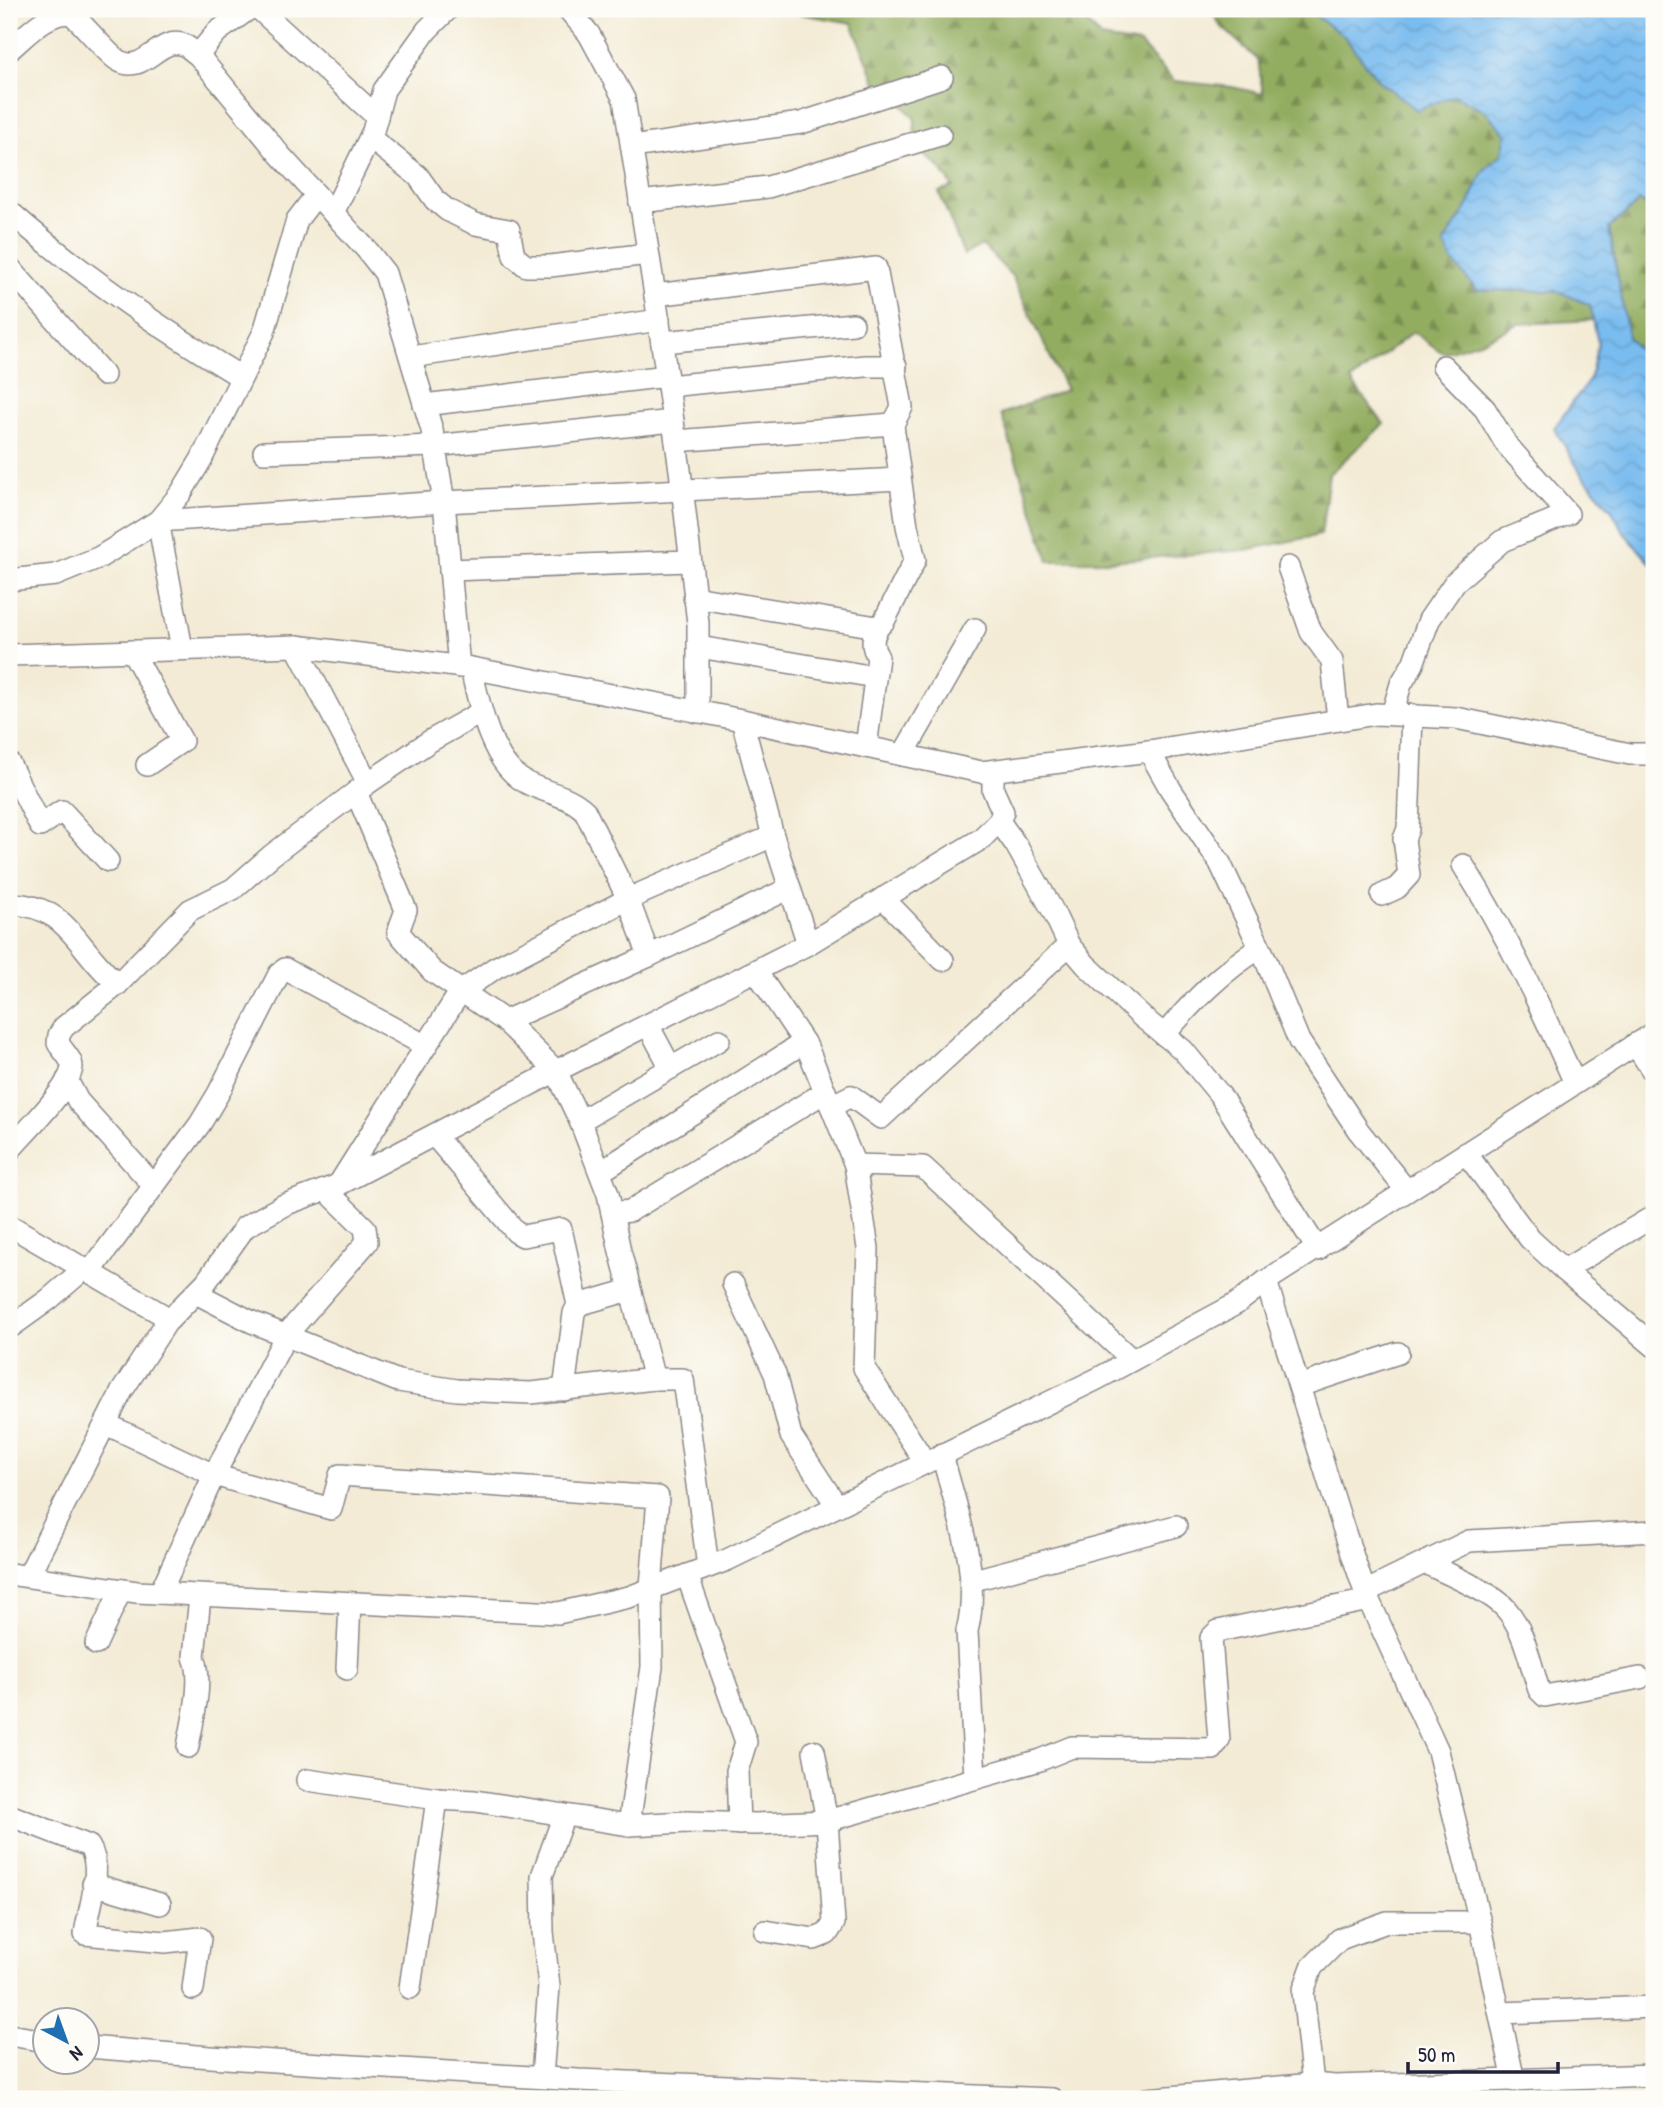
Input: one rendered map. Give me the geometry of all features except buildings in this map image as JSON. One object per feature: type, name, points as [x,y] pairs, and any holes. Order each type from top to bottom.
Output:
[{"type":"street","points":[[198,55],[217,32],[249,9]]},
{"type":"street","points":[[259,9],[377,117]]},
{"type":"street","points":[[333,213],[370,138],[384,90],[427,30],[448,9]]},
{"type":"street","points":[[568,9],[589,34],[624,99],[659,320],[682,491],[699,648],[698,712]]},
{"type":"street","points":[[9,50],[43,22],[64,12],[72,14],[116,61],[130,65],[138,64],[161,48],[175,43],[184,45],[198,55],[280,155],[385,273],[411,356],[434,446],[444,502],[450,570],[465,668],[481,713],[503,761],[524,782],[575,801],[585,811],[628,899],[649,956]]},
{"type":"street","points":[[632,146],[801,123],[942,77]]},
{"type":"street","points":[[640,202],[768,187],[940,135]]},
{"type":"street","points":[[370,138],[418,176],[435,200],[447,210],[475,224],[509,230],[514,256],[526,266],[550,266],[648,254]]},
{"type":"street","points":[[9,580],[56,575],[89,562],[158,521],[181,493],[201,460],[264,332],[297,220],[316,195]]},
{"type":"street","points":[[9,211],[54,250],[203,354],[241,377]]},
{"type":"street","points":[[9,267],[104,375]]},
{"type":"street","points":[[655,295],[876,268],[902,407],[893,424],[907,526],[915,560],[884,621],[873,636],[873,650],[878,657],[866,747]]},
{"type":"street","points":[[411,356],[659,320]]},
{"type":"street","points":[[662,342],[853,324]]},
{"type":"street","points":[[424,405],[667,381],[896,366]]},
{"type":"street","points":[[1382,895],[1398,888],[1409,875],[1404,838],[1408,829],[1402,715],[1397,694],[1413,664],[1429,620],[1455,582],[1502,541],[1567,514],[1506,444],[1485,409],[1443,366]]},
{"type":"street","points":[[264,452],[434,446],[674,431],[893,424]]},
{"type":"street","points":[[158,521],[444,502],[901,479]]},
{"type":"street","points":[[158,521],[182,649]]},
{"type":"street","points":[[450,570],[689,561]]},
{"type":"street","points":[[1288,567],[1311,632],[1332,661],[1338,720]]},
{"type":"street","points":[[694,597],[877,627]]},
{"type":"street","points":[[903,755],[975,629]]},
{"type":"street","points":[[9,655],[296,646],[465,668],[742,720],[981,772],[1149,751],[1376,714],[1456,718],[1630,754],[1654,754]]},
{"type":"street","points":[[296,646],[362,788],[406,910],[398,932],[432,971],[505,1021],[556,1071],[580,1121],[608,1194],[654,1379]]},
{"type":"street","points":[[699,648],[875,677]]},
{"type":"street","points":[[132,651],[182,741],[147,765]]},
{"type":"street","points":[[9,1152],[64,1088],[72,1067],[71,1060],[58,1043],[59,1035],[74,1018],[118,984],[190,910],[233,888],[272,855],[362,788],[430,741],[481,713]]},
{"type":"street","points":[[742,720],[773,836],[808,944]]},
{"type":"street","points":[[1149,751],[1171,790],[1220,863],[1299,1041],[1359,1130],[1408,1191]]},
{"type":"street","points":[[9,763],[40,826],[62,811],[108,861]]},
{"type":"street","points":[[993,771],[993,790],[1003,812],[999,821],[981,839],[808,944],[332,1188],[284,1205],[245,1227],[206,1282],[170,1319],[122,1391],[106,1424],[19,1575],[121,1590],[200,1596],[558,1613],[629,1597],[727,1560],[1132,1360],[1236,1304],[1266,1281],[1654,1033]]},
{"type":"street","points":[[999,821],[1047,900],[1069,945],[1086,965],[1183,1051],[1220,1095],[1318,1250]]},
{"type":"street","points":[[332,1188],[460,992],[495,968],[628,899],[773,836]]},
{"type":"street","points":[[1463,864],[1489,905],[1575,1083]]},
{"type":"street","points":[[505,1021],[790,888]]},
{"type":"street","points":[[883,898],[943,960]]},
{"type":"street","points":[[9,904],[20,904],[52,914],[72,932],[107,975],[118,984]]},
{"type":"street","points":[[612,1213],[630,1211],[828,1099],[851,1096],[881,1118],[1069,945]]},
{"type":"street","points":[[1164,1035],[1196,998],[1234,964],[1260,948]]},
{"type":"street","points":[[9,1328],[87,1271],[154,1186],[219,1094],[273,985],[285,969],[426,1046]]},
{"type":"street","points":[[756,971],[803,1043],[855,1165],[868,1248],[864,1368],[934,1458],[968,1557],[973,1608],[967,1631],[975,1778]]},
{"type":"street","points":[[648,1025],[671,1068]]},
{"type":"street","points":[[580,1121],[719,1040]]},
{"type":"street","points":[[600,1172],[803,1043]]},
{"type":"street","points":[[1635,1044],[1654,1073]]},
{"type":"street","points":[[67,1080],[78,1101],[154,1186]]},
{"type":"street","points":[[434,1135],[516,1232],[523,1236],[561,1229],[578,1305],[574,1313],[564,1390]]},
{"type":"street","points":[[1466,1153],[1530,1239],[1654,1346]]},
{"type":"street","points":[[855,1165],[923,1167],[1132,1360]]},
{"type":"street","points":[[160,1593],[214,1475],[286,1335],[367,1242],[365,1228],[332,1188]]},
{"type":"street","points":[[1564,1270],[1654,1216]]},
{"type":"street","points":[[9,1225],[170,1319]]},
{"type":"street","points":[[1266,1281],[1367,1596],[1438,1751],[1480,1923],[1514,2081]]},
{"type":"street","points":[[733,1284],[775,1374],[791,1436],[836,1506]]},
{"type":"street","points":[[578,1305],[630,1290]]},
{"type":"street","points":[[196,1293],[252,1322],[398,1381],[457,1390],[531,1393],[654,1379],[682,1379],[708,1567]]},
{"type":"street","points":[[1299,1385],[1398,1353]]},
{"type":"street","points":[[106,1424],[214,1475],[331,1509],[340,1475],[658,1497],[651,1587],[652,1667],[629,1825]]},
{"type":"street","points":[[970,1581],[1176,1526]]},
{"type":"street","points":[[307,1780],[437,1799],[475,1801],[629,1825],[827,1821],[1040,1760],[1072,1746],[1213,1749],[1219,1741],[1211,1638],[1217,1631],[1367,1596],[1469,1541],[1654,1531]]},
{"type":"street","points":[[1425,1563],[1481,1591],[1505,1607],[1520,1629],[1539,1690],[1545,1696],[1640,1678]]},
{"type":"street","points":[[687,1575],[746,1742],[737,1771],[739,1824]]},
{"type":"street","points":[[96,1644],[121,1590]]},
{"type":"street","points":[[188,1747],[198,1678],[198,1665],[194,1657],[200,1596]]},
{"type":"street","points":[[347,1669],[350,1603]]},
{"type":"street","points":[[765,1931],[814,1939],[827,1934],[834,1923],[827,1821],[814,1751]]},
{"type":"street","points":[[410,1988],[437,1799]]},
{"type":"street","points":[[9,1815],[89,1846],[95,1855],[85,1934],[165,1942],[200,1938],[193,1989]]},
{"type":"street","points":[[542,2077],[549,1986],[543,1932],[542,1876],[564,1815]]},
{"type":"street","points":[[93,1884],[160,1904]]},
{"type":"street","points":[[1313,2084],[1303,1992],[1312,1967],[1330,1948],[1340,1939],[1387,1922],[1480,1923]]},
{"type":"street","points":[[1500,2013],[1654,2007]]},
{"type":"street","points":[[9,2035],[32,2039]]},
{"type":"street","points":[[102,2048],[542,2077],[1052,2099]]},
{"type":"street","points":[[1147,2099],[1313,2084],[1335,2086],[1654,2075]]},
{"type":"green space","points":[[772,9],[1075,9],[1101,38],[1140,44],[1174,81],[1232,87],[1263,94],[1258,60],[1220,25],[1211,9],[1306,9],[1344,36],[1379,81],[1454,95],[1485,111],[1506,134],[1502,154],[1483,171],[1469,204],[1444,243],[1476,290],[1558,291],[1590,305],[1594,320],[1518,324],[1480,342],[1443,353],[1413,332],[1351,381],[1384,424],[1329,474],[1321,535],[1245,550],[1110,561],[1049,561],[1001,414],[1066,390],[1012,276],[982,245],[964,255],[939,192],[953,187],[940,168],[914,146],[915,119],[900,102],[878,88],[852,23]]},
{"type":"green space","points":[[1640,201],[1654,207],[1654,359],[1647,359],[1628,337],[1609,228]]},
{"type":"water","points":[[1306,9],[1654,9],[1654,207],[1640,201],[1609,228],[1628,337],[1646,359],[1654,359],[1654,567],[1625,534],[1611,509],[1582,475],[1554,428],[1590,379],[1598,343],[1590,305],[1557,291],[1477,290],[1452,261],[1444,243],[1469,204],[1483,171],[1502,154],[1506,134],[1485,111],[1455,95],[1417,110],[1379,81],[1344,36]]}]
